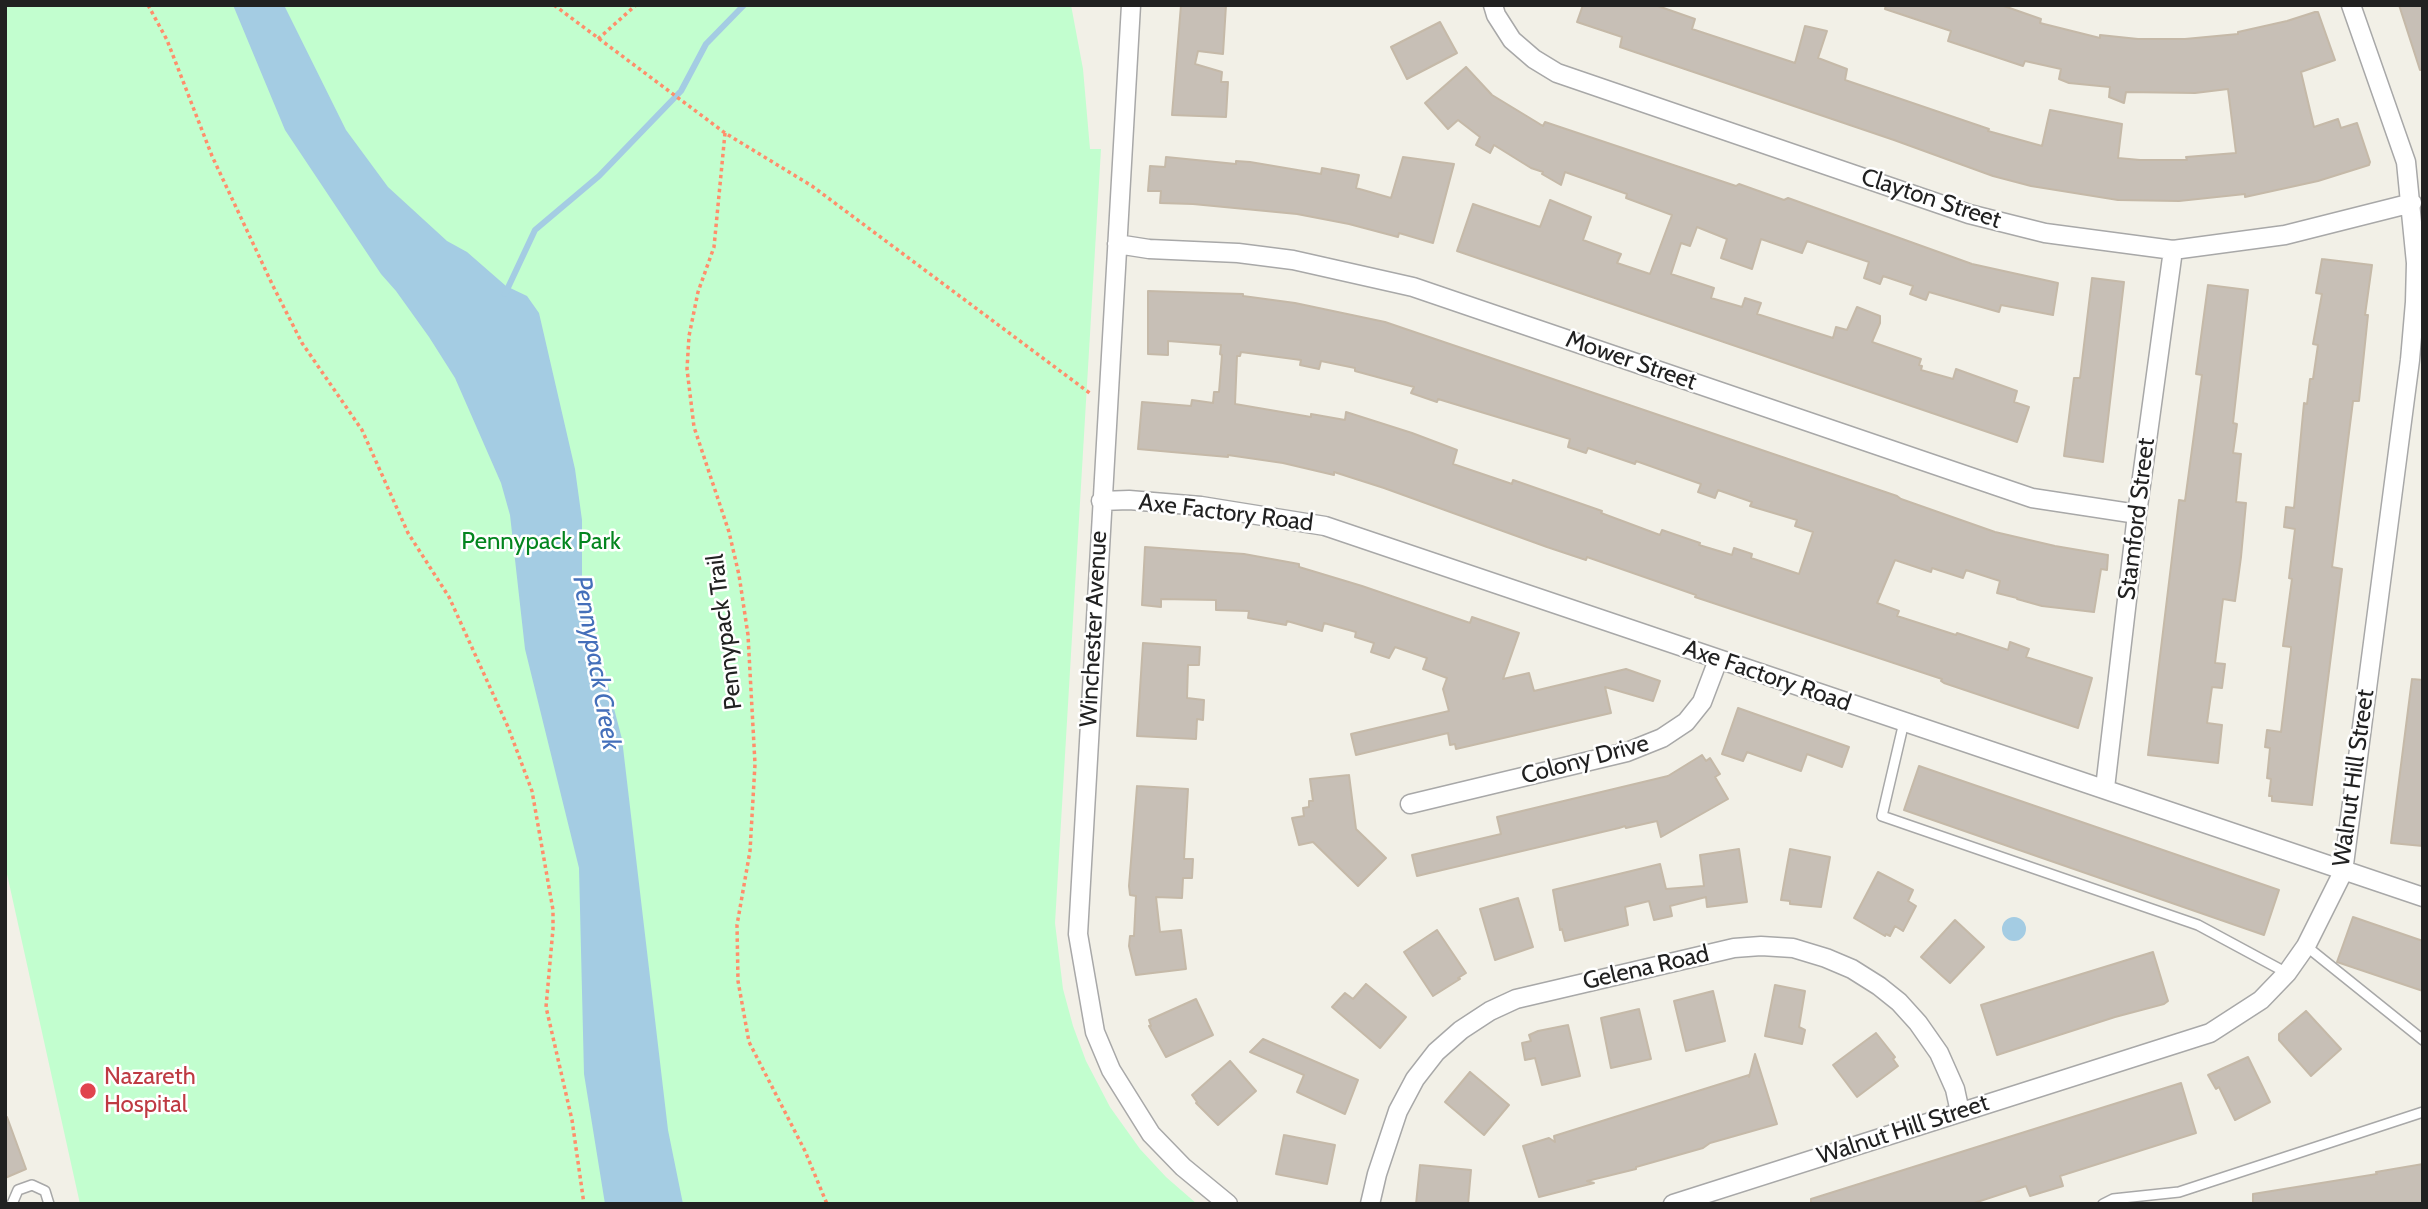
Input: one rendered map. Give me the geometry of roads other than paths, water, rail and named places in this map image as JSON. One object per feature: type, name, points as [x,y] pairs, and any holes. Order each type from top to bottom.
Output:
[{"type":"street","name":"Winchester Avenue","points":[[1131,5],[1078,934],[1095,1032],[1111,1070],[1152,1134],[1183,1167],[1228,1204]]},
{"type":"street","name":"Clayton Street","points":[[1493,5],[1496,15],[1512,40],[1534,59],[1569,77],[1969,214],[2045,233],[2174,250],[2285,235],[2412,203]]},
{"type":"street","name":"Walnut Hill Street","points":[[1673,1204],[2210,1033],[2261,1000],[2287,973],[2306,946],[2343,872],[2410,360],[2416,263],[2406,162],[2351,5]]},
{"type":"street","name":"Mower Street","points":[[1117,244],[1293,260],[1413,287],[2032,498],[2137,514]]},
{"type":"street","name":"Stamford Street","points":[[2105,788],[2137,514],[2174,250]]},
{"type":"street","name":"Axe Factory Road","points":[[1101,501],[1129,500],[1201,506],[1325,526],[2423,897]]},
{"type":"street","name":"Colony Drive","points":[[1410,804],[1627,752],[1662,738],[1686,722],[1702,702],[1718,660]]},
{"type":"street","name":"Gelena Road","points":[[1370,1204],[1377,1174],[1403,1101],[1415,1079],[1436,1052],[1461,1030],[1490,1010],[1516,999],[1734,948],[1793,948],[1852,969],[1879,986],[1909,1012],[1938,1053],[1955,1089],[1960,1112]]},
{"type":"lane","points":[[1904,722],[1882,816],[2197,925],[2287,973]]},
{"type":"lane","points":[[2306,946],[2423,1040]]},
{"type":"lane","points":[[2103,1204],[2113,1199],[2127,1201],[2179,1192],[2423,1112]]},
{"type":"lane","points":[[12,1204],[18,1190],[32,1185],[45,1191],[50,1204]]},
{"type":"water","name":"Pennypack Creek","points":[[233,5],[284,5],[346,130],[388,187],[447,241],[467,252],[506,286],[527,296],[539,313],[575,469],[582,520],[582,587],[622,739],[668,1130],[683,1204],[605,1204],[584,1074],[579,868],[525,649],[510,515],[501,483],[455,378],[429,337],[381,274],[285,130]]},
{"type":"water","points":[[2014,917],[2023,920],[2026,929],[2023,938],[2014,941],[2005,938],[2002,929],[2005,920]]},
{"type":"waterway","points":[[505,294],[535,230],[599,176],[681,91],[706,44],[744,5]]},
{"type":"place","name":"Nazareth Hospital","points":[[88,1091]]},
{"type":"park label","name":"Pennypack Park","points":[[541,542]]}]
